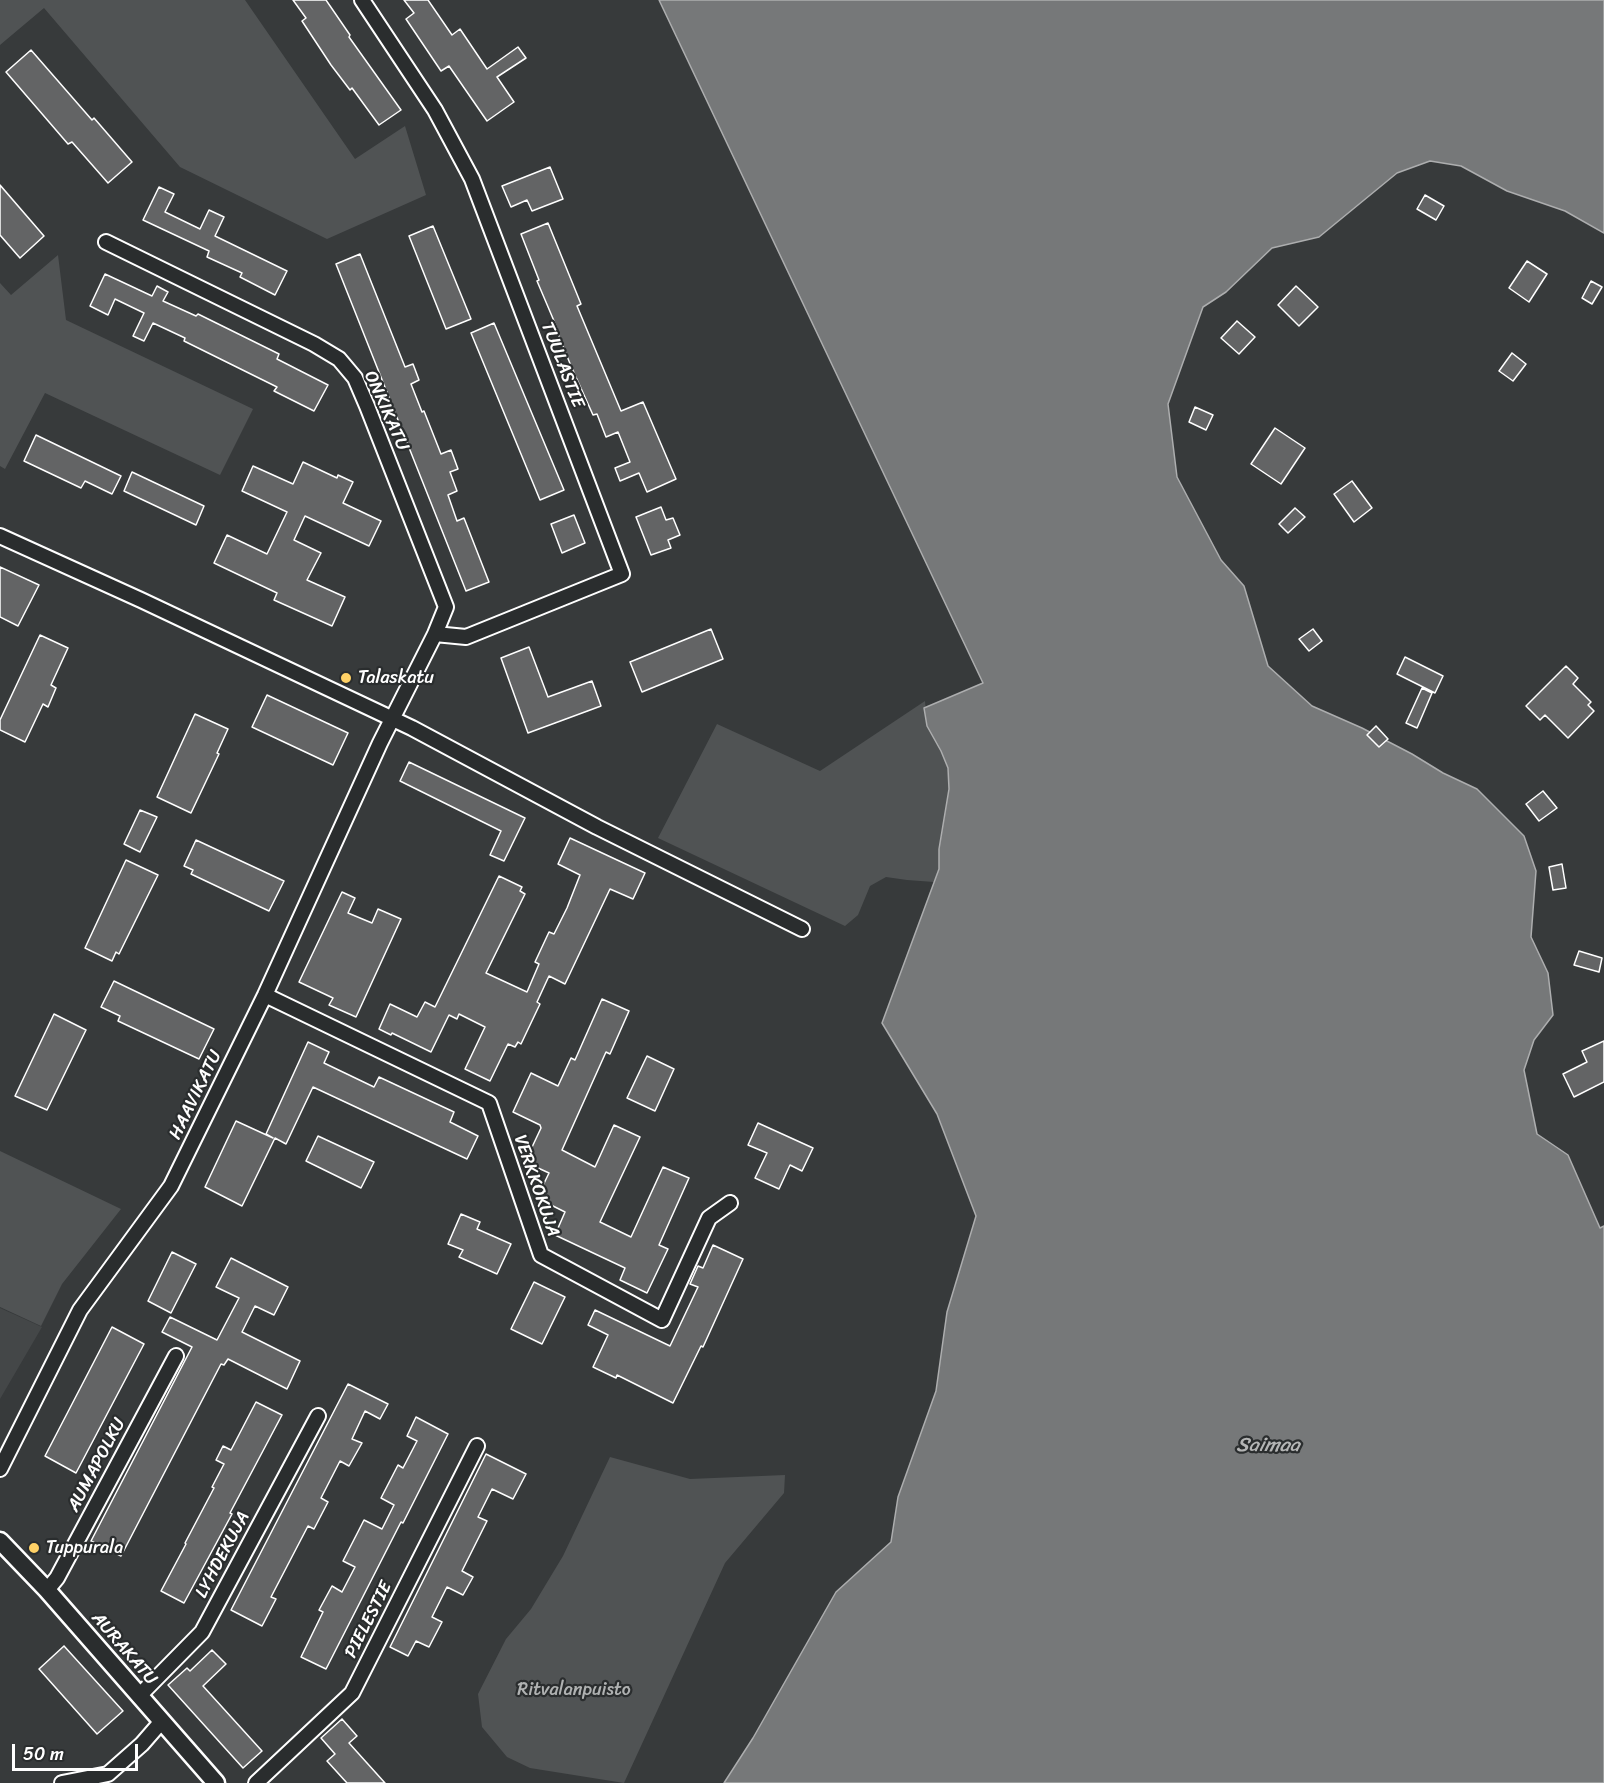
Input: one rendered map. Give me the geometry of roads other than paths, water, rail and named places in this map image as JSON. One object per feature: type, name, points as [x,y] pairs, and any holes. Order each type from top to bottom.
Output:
[{"type":"street","name":"TUULASTIE","points":[[363,0],[435,110],[472,179],[622,574],[466,637],[435,634]]},
{"type":"street","name":"ONKIKATU","points":[[106,242],[314,344],[339,359],[355,378],[446,607],[435,634],[392,719]]},
{"type":"street","points":[[0,536],[392,719],[587,822],[802,929]]},
{"type":"street","name":"HAAVIKATU","points":[[0,1469],[80,1310],[171,1186],[265,995],[392,719]]},
{"type":"street","name":"VERKKOKUJA","points":[[265,995],[489,1103],[541,1255],[662,1320],[709,1218],[730,1203]]},
{"type":"street","name":"AUMAPOLKU","points":[[47,1590],[57,1578],[176,1356]]},
{"type":"street","name":"LYHDEKUJA","points":[[139,1696],[202,1632],[318,1416]]},
{"type":"street","name":"PIELESTIE","points":[[256,1783],[352,1693],[477,1446]]},
{"type":"street","name":"AURAKATU","points":[[0,1541],[47,1590],[216,1783]]},
{"type":"street","points":[[62,1783],[108,1774],[142,1744],[162,1721]]},
{"type":"water","name":"Saimaa","points":[[659,0],[1604,0],[1604,233],[1565,211],[1507,191],[1461,166],[1430,161],[1397,173],[1319,237],[1272,248],[1226,292],[1203,307],[1168,404],[1177,477],[1221,560],[1244,586],[1268,666],[1312,706],[1362,728],[1477,789],[1524,836],[1536,871],[1531,937],[1548,973],[1553,1015],[1534,1040],[1524,1070],[1537,1134],[1568,1155],[1600,1228],[1604,1226],[1604,1783],[724,1783],[753,1738],[836,1592],[891,1542],[898,1497],[936,1391],[947,1312],[976,1216],[937,1114],[882,1023],[939,869],[939,849],[949,789],[948,768],[927,726],[924,708],[983,683]]},
{"type":"place","name":"Talaskatu","points":[[346,678]]},
{"type":"place","name":"Tuppurala","points":[[34,1548]]},
{"type":"park label","name":"Ritvalanpuisto","points":[[574,1690]]}]
